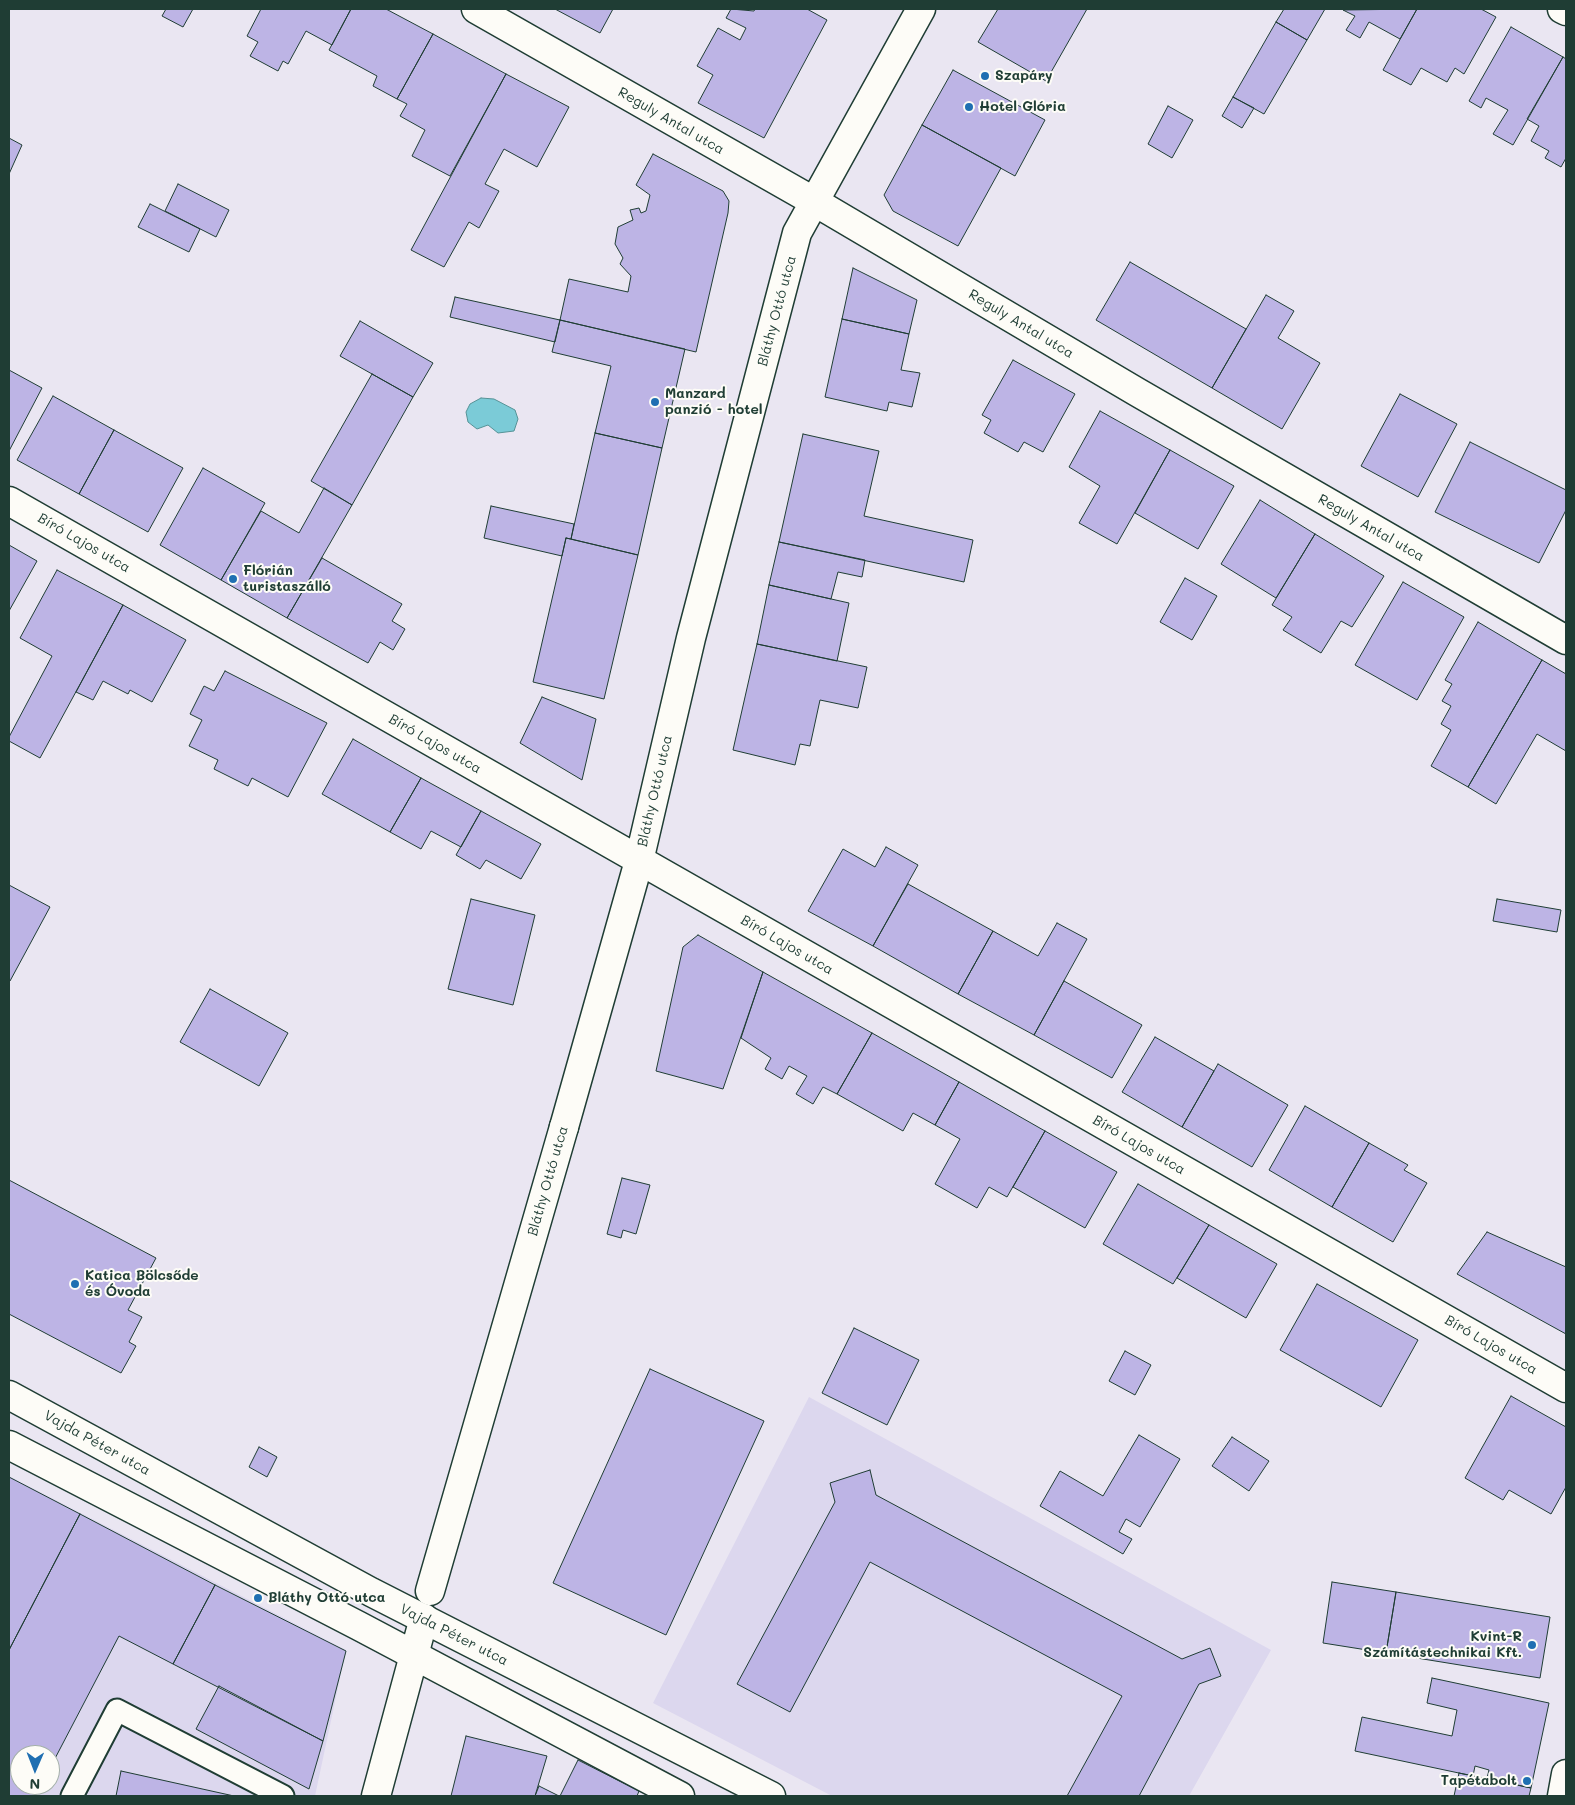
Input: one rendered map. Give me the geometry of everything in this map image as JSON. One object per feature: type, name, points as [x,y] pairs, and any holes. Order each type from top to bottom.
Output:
[{"type":"street","name":"Reguly Antal utca","points":[[476,9],[815,202],[1137,392],[1566,640]]},
{"type":"street","name":"Bláthy Ottó utca","points":[[430,1591],[639,861],[692,638],[797,233],[920,9]]},
{"type":"street","points":[[1562,9],[1566,11]]},
{"type":"street","name":"Bíró Lajos utca","points":[[9,500],[1566,1388]]},
{"type":"street","name":"Vajda Péter utca","points":[[9,1395],[362,1587],[770,1796]]},
{"type":"street","points":[[9,1445],[680,1796]]},
{"type":"street","points":[[376,1796],[424,1618]]},
{"type":"street","points":[[1562,1796],[1566,1774]]},
{"type":"lane","points":[[72,1796],[117,1710],[283,1796]]},
{"type":"shaded area","points":[[809,1397],[1271,1650],[1189,1796],[832,1796],[653,1703]]},
{"type":"shaded area","points":[[9,1476],[346,1650],[315,1796],[9,1796]]},
{"type":"water","points":[[481,398],[494,399],[515,410],[518,419],[514,431],[498,433],[488,425],[477,429],[468,422],[466,412],[470,404]]},
{"type":"building","points":[[166,9],[193,9],[183,27],[162,16]]},
{"type":"building","points":[[261,9],[351,9],[332,45],[306,31],[288,64],[283,61],[278,71],[250,56],[258,42],[247,36]]},
{"type":"building","points":[[351,9],[386,9],[433,34],[397,99],[373,86],[377,76],[329,50]]},
{"type":"building","points":[[555,9],[613,9],[600,33]]},
{"type":"building","points":[[731,9],[754,11],[755,9],[807,9],[827,20],[764,138],[698,103],[713,75],[697,66],[718,28],[740,40],[746,28],[726,18]]},
{"type":"building","points":[[998,9],[1087,9],[1046,81],[978,42]]},
{"type":"building","points":[[1284,9],[1325,9],[1307,40],[1276,22]]},
{"type":"building","points":[[1417,9],[1400,39],[1369,22],[1360,38],[1346,30],[1355,16],[1343,10]]},
{"type":"building","points":[[1417,9],[1481,9],[1496,17],[1464,74],[1455,68],[1447,82],[1421,68],[1411,85],[1383,70]]},
{"type":"building","points":[[1276,22],[1307,40],[1264,114],[1233,97]]},
{"type":"building","points":[[1511,27],[1563,57],[1513,145],[1493,134],[1508,110],[1486,98],[1481,108],[1469,101]]},
{"type":"building","points":[[433,34],[506,74],[450,176],[412,156],[425,130],[400,116],[407,104],[397,99]]},
{"type":"building","points":[[1563,57],[1566,59],[1566,158],[1561,167],[1545,158],[1549,151],[1531,141],[1539,126],[1527,119]]},
{"type":"building","points":[[953,70],[1045,120],[1015,176],[922,125]]},
{"type":"building","points":[[506,74],[569,107],[537,167],[504,149],[485,184],[499,191],[479,228],[469,222],[444,267],[411,250]]},
{"type":"building","points":[[1233,97],[1254,108],[1242,128],[1222,116]]},
{"type":"building","points":[[1168,106],[1193,120],[1172,158],[1148,144]]},
{"type":"building","points":[[922,125],[1001,168],[958,246],[893,211],[884,195]]},
{"type":"building","points":[[9,138],[22,145],[9,174]]},
{"type":"building","points":[[653,154],[723,191],[729,201],[728,213],[696,352],[560,320],[569,279],[628,292],[631,276],[620,264],[623,258],[615,244],[618,227],[633,220],[630,210],[639,208],[641,213],[646,211],[650,195],[636,185]]},
{"type":"building","points":[[178,184],[229,210],[216,237],[165,211]]},
{"type":"building","points":[[150,204],[200,229],[189,252],[138,227]]},
{"type":"building","points":[[1130,262],[1246,329],[1212,388],[1096,320]]},
{"type":"building","points":[[853,268],[917,300],[909,334],[842,319]]},
{"type":"building","points":[[1266,295],[1294,311],[1278,338],[1320,363],[1282,429],[1212,388]]},
{"type":"building","points":[[455,297],[560,320],[555,342],[450,317]]},
{"type":"building","points":[[842,319],[909,334],[901,370],[920,373],[912,407],[889,402],[887,411],[825,397]]},
{"type":"building","points":[[560,320],[685,349],[662,448],[595,433],[611,366],[552,352]]},
{"type":"building","points":[[360,321],[433,363],[413,397],[340,356]]},
{"type":"building","points":[[1013,360],[1075,394],[1043,452],[1024,442],[1018,452],[984,433],[991,420],[982,415]]},
{"type":"building","points":[[9,370],[42,388],[9,451]]},
{"type":"building","points":[[372,374],[413,397],[352,505],[311,481]]},
{"type":"building","points":[[1400,394],[1457,424],[1418,497],[1361,466]]},
{"type":"building","points":[[53,396],[114,430],[79,494],[17,460]]},
{"type":"building","points":[[1100,411],[1170,450],[1117,544],[1079,523],[1100,486],[1069,467]]},
{"type":"building","points":[[114,430],[183,468],[148,532],[79,494]]},
{"type":"building","points":[[595,433],[662,448],[638,555],[571,539]]},
{"type":"building","points":[[803,434],[879,451],[864,516],[973,540],[964,582],[779,542]]},
{"type":"building","points":[[1470,442],[1566,490],[1566,510],[1539,563],[1435,512]]},
{"type":"building","points":[[1170,450],[1234,486],[1198,549],[1135,513]]},
{"type":"building","points":[[203,468],[265,503],[221,580],[160,545]]},
{"type":"building","points":[[324,488],[352,505],[287,618],[221,580],[261,511],[299,533]]},
{"type":"building","points":[[1260,500],[1315,534],[1276,598],[1221,564]]},
{"type":"building","points":[[491,506],[574,524],[571,539],[566,538],[562,556],[484,538]]},
{"type":"building","points":[[1315,534],[1384,576],[1352,627],[1341,621],[1321,653],[1283,630],[1292,617],[1272,605]]},
{"type":"building","points":[[566,538],[638,555],[604,699],[533,682]]},
{"type":"building","points":[[779,542],[865,560],[862,577],[838,572],[831,599],[769,585]]},
{"type":"building","points":[[9,545],[37,561],[9,611]]},
{"type":"building","points":[[322,558],[402,604],[392,621],[405,629],[393,650],[380,642],[368,663],[287,618]]},
{"type":"building","points":[[57,570],[123,605],[40,758],[9,741],[9,737],[52,656],[20,638]]},
{"type":"building","points":[[1185,578],[1217,596],[1192,640],[1160,622]]},
{"type":"building","points":[[1403,582],[1464,617],[1417,700],[1355,665]]},
{"type":"building","points":[[769,585],[849,603],[837,661],[757,644]]},
{"type":"building","points":[[123,605],[186,640],[152,702],[130,690],[128,694],[103,681],[93,700],[76,692]]},
{"type":"building","points":[[1478,622],[1542,660],[1468,787],[1431,766],[1451,730],[1441,724],[1451,706],[1442,701],[1452,684],[1445,680]]},
{"type":"building","points":[[757,644],[867,667],[858,708],[820,700],[810,746],[800,744],[795,765],[733,750]]},
{"type":"building","points":[[1542,660],[1566,674],[1566,751],[1537,734],[1496,804],[1468,787]]},
{"type":"building","points":[[225,671],[327,723],[288,797],[252,778],[248,786],[214,769],[218,760],[189,746],[202,720],[190,714],[204,686],[214,691]]},
{"type":"building","points":[[542,697],[596,719],[582,780],[520,743]]},
{"type":"building","points":[[353,739],[421,778],[390,832],[322,794]]},
{"type":"building","points":[[421,778],[481,811],[461,847],[431,831],[421,849],[390,832]]},
{"type":"building","points":[[481,811],[541,844],[521,879],[486,860],[480,869],[456,855]]},
{"type":"building","points":[[886,847],[918,865],[873,946],[808,911],[843,849],[875,867]]},
{"type":"building","points":[[908,884],[993,931],[958,994],[873,946]]},
{"type":"building","points":[[9,885],[50,907],[10,981],[9,980]]},
{"type":"building","points":[[471,899],[535,915],[513,1005],[448,989]]},
{"type":"building","points":[[1497,899],[1561,910],[1557,932],[1493,921]]},
{"type":"building","points":[[1057,923],[1087,939],[1034,1035],[958,994],[993,931],[1038,956]]},
{"type":"building","points":[[698,935],[763,972],[723,1089],[656,1071],[683,947]]},
{"type":"building","points":[[763,972],[872,1033],[837,1094],[823,1087],[813,1104],[796,1094],[807,1076],[789,1066],[782,1079],[765,1069],[771,1058],[741,1038]]},
{"type":"building","points":[[1064,981],[1142,1025],[1112,1078],[1034,1035]]},
{"type":"building","points":[[210,989],[288,1033],[259,1086],[180,1042]]},
{"type":"building","points":[[872,1033],[959,1082],[935,1125],[913,1113],[903,1131],[837,1094]]},
{"type":"building","points":[[1155,1037],[1214,1071],[1182,1127],[1122,1092]]},
{"type":"building","points":[[1218,1064],[1288,1105],[1252,1167],[1182,1127]]},
{"type":"building","points":[[959,1082],[1045,1131],[1007,1197],[989,1187],[977,1208],[935,1184],[960,1139],[935,1125]]},
{"type":"building","points":[[1305,1106],[1369,1143],[1332,1207],[1269,1170]]},
{"type":"building","points":[[1045,1131],[1117,1172],[1085,1228],[1013,1187]]},
{"type":"building","points":[[1369,1143],[1408,1165],[1404,1170],[1427,1183],[1393,1242],[1332,1207]]},
{"type":"building","points":[[622,1178],[650,1185],[636,1234],[623,1230],[621,1238],[607,1234]]},
{"type":"building","name":"Katica Bölcsőde és Óvoda","points":[[9,1180],[156,1258],[128,1310],[142,1317],[129,1342],[136,1346],[121,1373],[9,1314]]},
{"type":"building","points":[[1138,1184],[1209,1225],[1173,1284],[1103,1244]]},
{"type":"building","points":[[1209,1225],[1277,1264],[1246,1318],[1177,1278]]},
{"type":"building","points":[[1487,1232],[1566,1267],[1566,1334],[1457,1274]]},
{"type":"building","points":[[1317,1284],[1418,1340],[1381,1407],[1280,1350]]},
{"type":"building","points":[[854,1328],[919,1360],[887,1425],[822,1393]]},
{"type":"building","points":[[1125,1351],[1151,1365],[1135,1395],[1109,1381]]},
{"type":"building","points":[[650,1369],[764,1421],[666,1635],[553,1583]]},
{"type":"building","points":[[1511,1396],[1566,1427],[1566,1487],[1551,1514],[1509,1490],[1503,1500],[1465,1478]]},
{"type":"building","points":[[1139,1435],[1180,1459],[1140,1527],[1126,1519],[1119,1532],[1132,1539],[1123,1554],[1040,1506],[1060,1471],[1103,1496]]},
{"type":"building","points":[[1232,1437],[1269,1461],[1249,1491],[1212,1466]]},
{"type":"building","points":[[259,1447],[277,1457],[267,1477],[249,1467]]},
{"type":"building","points":[[870,1470],[876,1495],[1182,1659],[1210,1648],[1221,1676],[1199,1684],[1139,1796],[1067,1796],[1122,1696],[870,1562],[790,1712],[737,1684],[835,1502],[830,1483]]},
{"type":"building","points":[[9,1477],[80,1514],[9,1650]]},
{"type":"building","points":[[80,1514],[215,1585],[173,1664],[119,1636],[60,1749],[60,1745],[10,1745],[10,1795],[35,1796],[9,1796],[9,1650]]},
{"type":"building","points":[[1332,1582],[1396,1592],[1386,1653],[1323,1643]]},
{"type":"building","points":[[215,1585],[346,1651],[323,1741],[173,1664]]},
{"type":"building","points":[[1396,1592],[1550,1617],[1540,1678],[1386,1653]]},
{"type":"building","points":[[1432,1678],[1549,1703],[1531,1788],[1487,1778],[1489,1770],[1475,1766],[1473,1776],[1355,1751],[1362,1717],[1452,1736],[1457,1710],[1427,1703]]},
{"type":"building","points":[[219,1686],[323,1741],[309,1789],[196,1729]]},
{"type":"building","points":[[466,1736],[547,1756],[535,1796],[451,1796]]},
{"type":"building","points":[[578,1760],[639,1791],[637,1796],[560,1796]]},
{"type":"building","points":[[121,1771],[234,1796],[116,1796]]},
{"type":"building","points":[[1459,1773],[1531,1788],[1529,1796],[1454,1796]]},
{"type":"building","points":[[539,1786],[559,1796],[535,1796]]},
{"type":"place","name":"Szapáry","points":[[985,76]]},
{"type":"place","name":"Hotel Glória","points":[[969,107]]},
{"type":"place","name":"Manzard panzió - hotel","points":[[655,402]]},
{"type":"place","name":"Flórián turistaszálló","points":[[233,579]]},
{"type":"place","name":"Katica Bölcsőde és Óvoda","points":[[75,1284]]},
{"type":"place","name":"Bláthy Ottó utca","points":[[258,1598]]},
{"type":"place","name":"Kvint-R Számítástechnikai Kft.","points":[[1532,1645]]},
{"type":"place","name":"Tapétabolt","points":[[1527,1781]]}]
